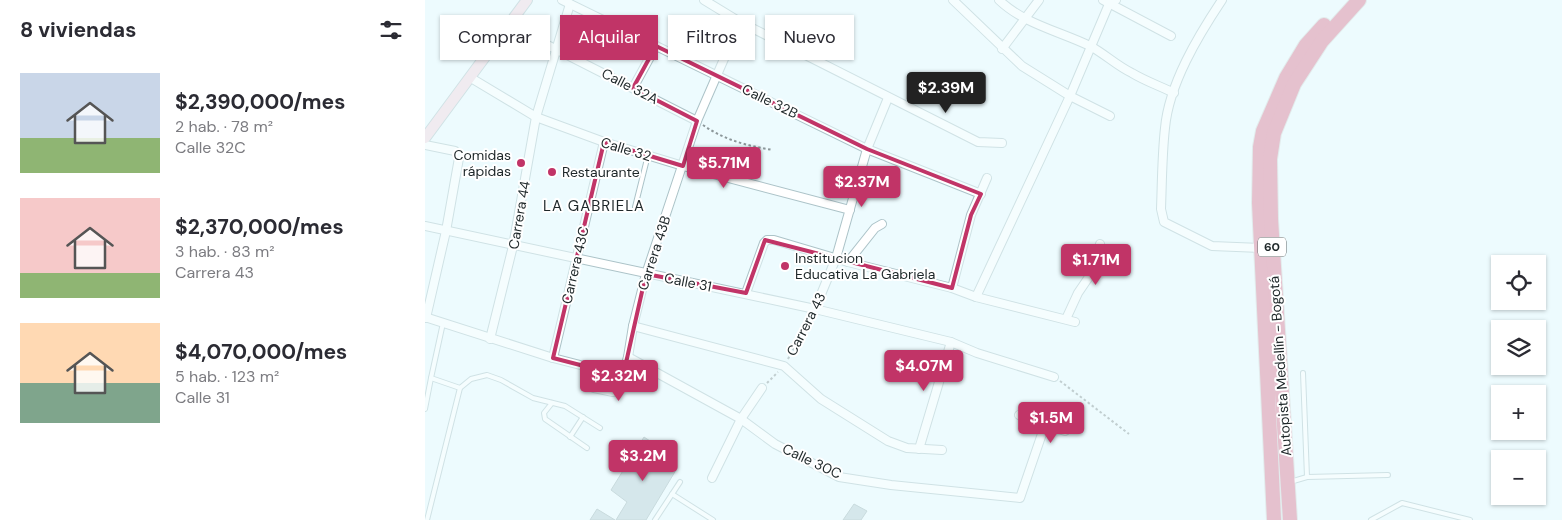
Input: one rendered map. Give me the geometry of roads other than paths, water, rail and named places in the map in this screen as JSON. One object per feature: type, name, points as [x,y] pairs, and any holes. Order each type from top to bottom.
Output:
[{"type":"highway","name":"Autopista Medellín - Bogotá","points":[[1274,520],[1258,168],[1263,131],[1293,66],[1306,45],[1347,0]]},
{"type":"highway","name":"Autopista Medellín - Bogotá","points":[[1289,520],[1269,184],[1271,150],[1274,133],[1297,80],[1322,41],[1359,0]]},
{"type":"main road","points":[[517,15],[527,0]]},
{"type":"main road","points":[[425,138],[484,60]]},
{"type":"street","points":[[704,0],[729,15]]},
{"type":"street","points":[[953,0],[1002,49],[1022,66],[1071,96],[1110,116]]},
{"type":"street","points":[[999,0],[1011,12],[1091,47],[1131,73],[1173,93]]},
{"type":"street","points":[[1002,49],[1026,20],[1039,0]]},
{"type":"street","points":[[1222,0],[1199,34],[1173,93],[1165,127],[1161,209],[1164,222],[1212,246],[1261,248]]},
{"type":"street","points":[[976,297],[1071,96],[1109,1],[1171,36]]},
{"type":"street","name":"Calle 32B","points":[[566,2],[593,15]]},
{"type":"street","name":"Carrera 44","points":[[490,338],[513,246],[536,117],[556,48],[566,2]]},
{"type":"street","points":[[755,30],[978,142],[1003,143]]},
{"type":"street","name":"Calle 32A","points":[[550,45],[697,120]]},
{"type":"street","name":"Calle 32B","points":[[658,47],[867,149],[981,194]]},
{"type":"street","points":[[633,88],[648,60]]},
{"type":"street","name":"Carrera 43B","points":[[623,376],[646,274],[697,120],[722,60]]},
{"type":"street","name":"Calle 32","points":[[471,78],[536,117],[604,142],[683,166],[850,210]]},
{"type":"street","name":"Carrera 43","points":[[815,309],[836,258],[867,149],[888,98]]},
{"type":"street","name":"Carrera 43C","points":[[553,358],[604,142]]},
{"type":"street","points":[[425,145],[455,150],[459,158],[446,231],[426,317],[553,358],[623,376],[615,392],[595,388]]},
{"type":"street","points":[[952,288],[971,215],[987,178]]},
{"type":"street","points":[[848,262],[875,228],[882,224]]},
{"type":"street","name":"Calle 31","points":[[425,226],[815,309],[951,342],[977,353],[1054,377]]},
{"type":"street","points":[[746,293],[764,243],[767,240],[1075,322]]},
{"type":"street","points":[[1066,320],[1078,293],[1093,271],[1100,244]]},
{"type":"street","points":[[633,326],[784,366],[821,399],[888,441],[907,448],[942,450]]},
{"type":"street","points":[[919,449],[951,342]]},
{"type":"street","name":"Calle 30C","points":[[628,357],[741,419],[775,444],[839,477],[891,485],[1019,498],[1045,425]]},
{"type":"street","points":[[712,478],[741,419],[762,388]]},
{"type":"street","points":[[1019,415],[1065,431]]},
{"type":"lane","points":[[635,207],[648,155]]},
{"type":"lane","points":[[425,409],[443,323]]},
{"type":"lane","points":[[1303,373],[1307,477]]},
{"type":"lane","points":[[427,520],[459,388],[471,379],[487,375],[501,380],[520,392],[565,406],[600,428]]},
{"type":"lane","points":[[431,378],[459,388]]},
{"type":"lane","points":[[552,403],[547,408],[545,419],[587,448]]},
{"type":"lane","points":[[570,437],[583,417]]},
{"type":"lane","points":[[1288,483],[1307,477],[1388,475]]},
{"type":"lane","points":[[655,520],[680,482]]},
{"type":"lane","points":[[672,494],[713,520]]},
{"type":"lane","points":[[1371,520],[1402,504],[1470,520]]},
{"type":"place","name":"Comidas rápidas","points":[[521,163]]},
{"type":"place","name":"Restaurante","points":[[552,172]]},
{"type":"place","name":"Institucion Educativa La Gabriela","points":[[785,266]]},
{"type":"district","name":"LA GABRIELA","points":[[594,206]]}]
